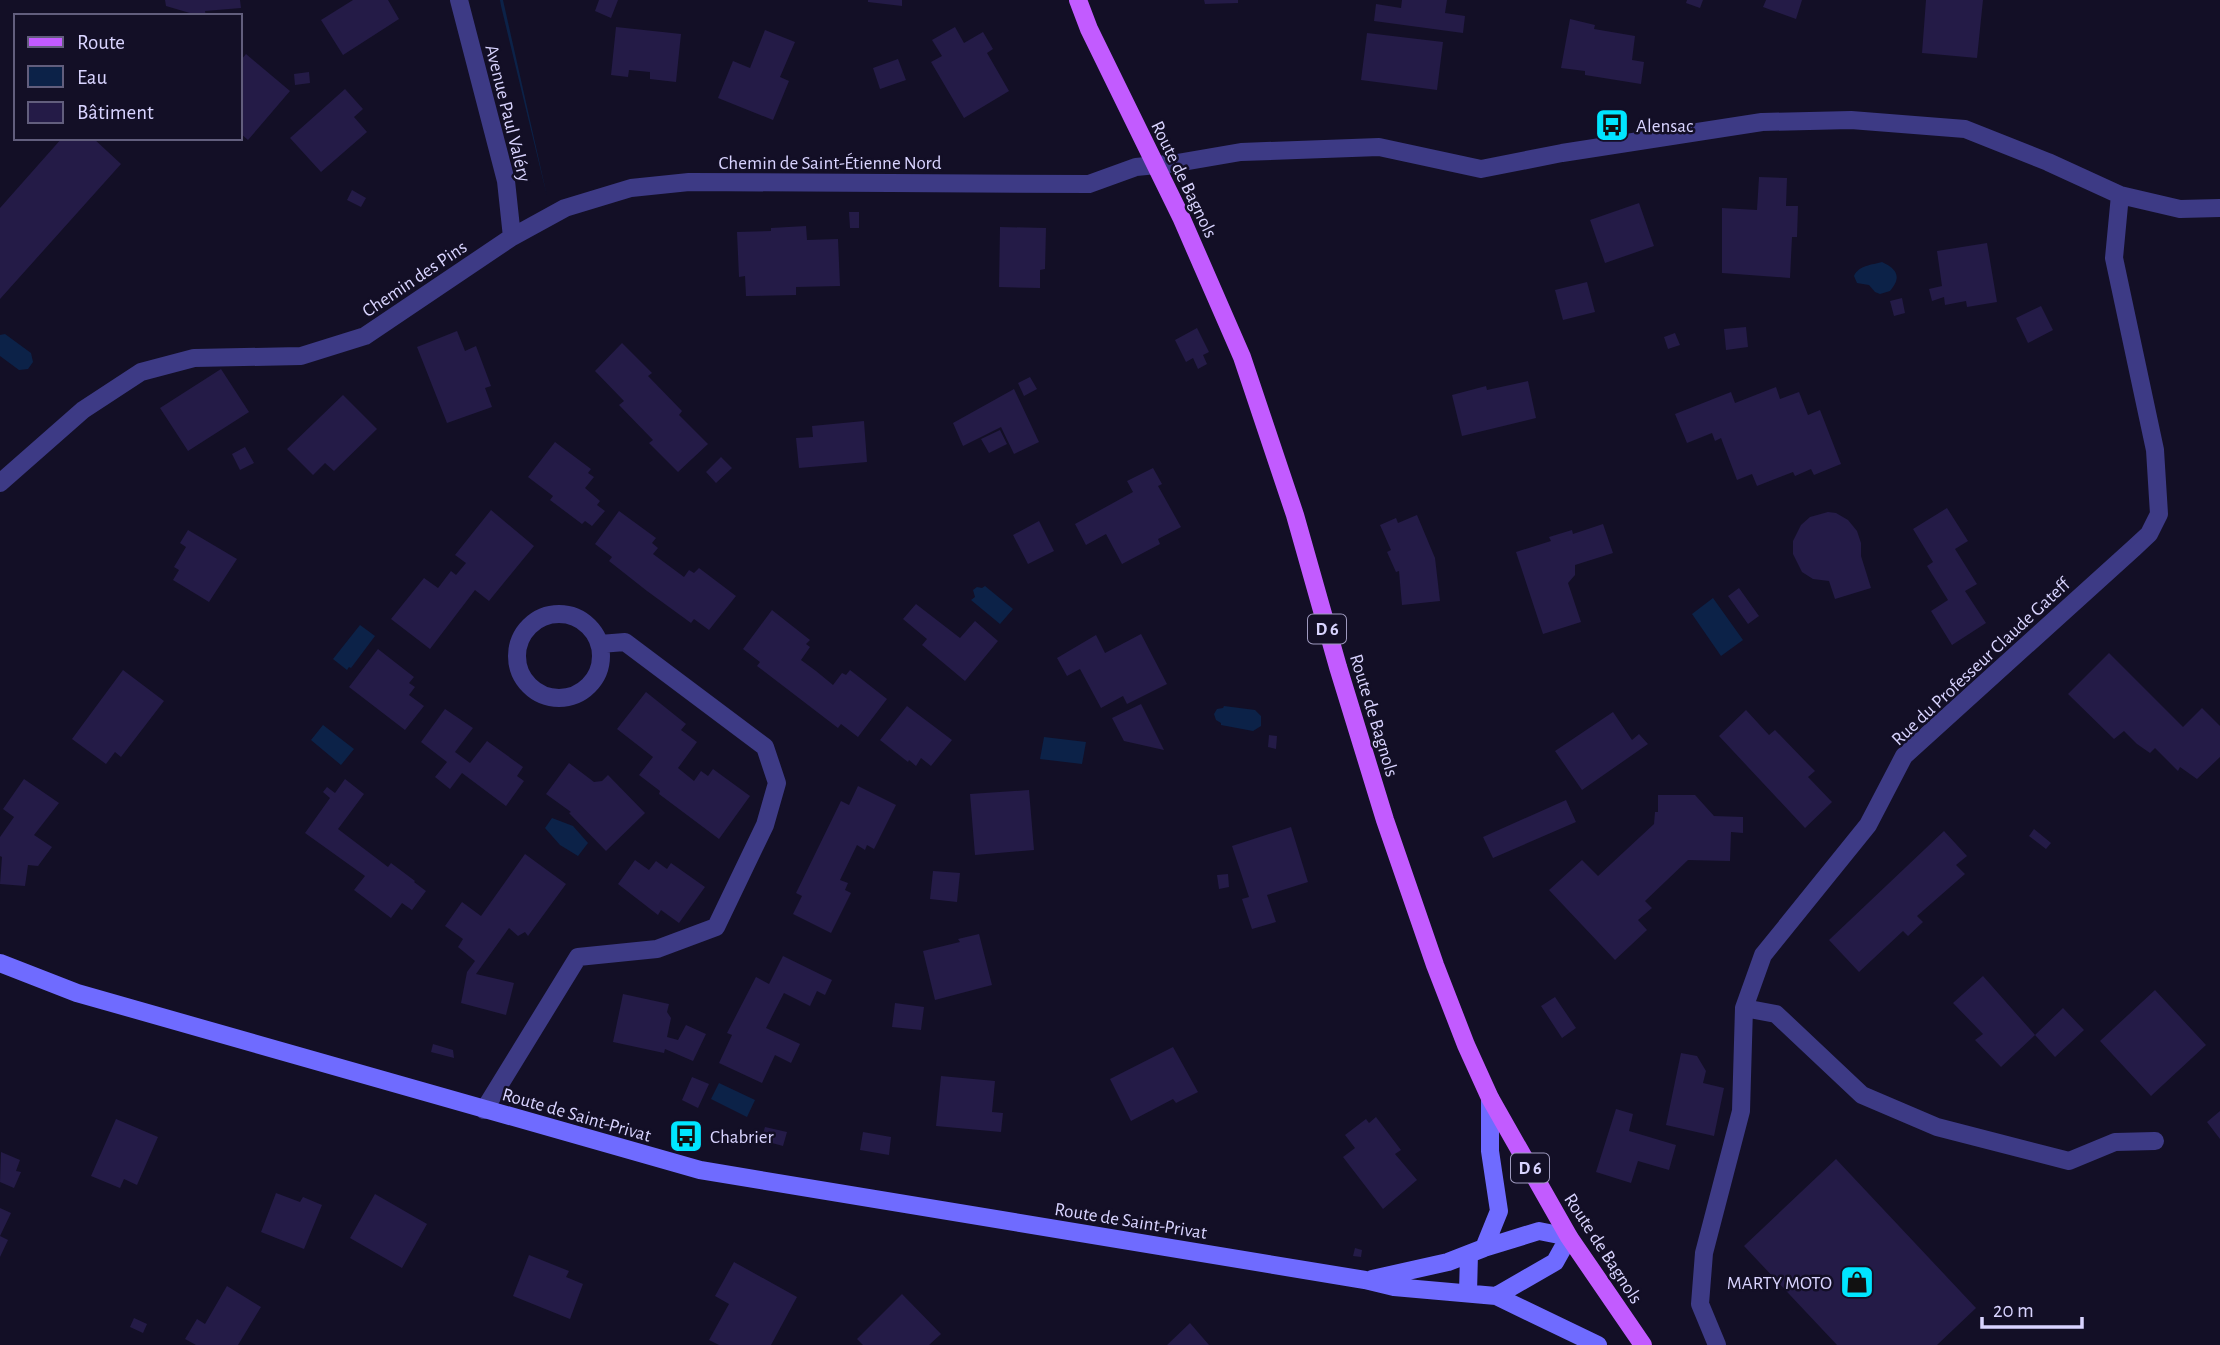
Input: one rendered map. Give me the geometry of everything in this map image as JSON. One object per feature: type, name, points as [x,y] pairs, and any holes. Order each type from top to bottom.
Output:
[{"type":"main road","name":"Route de Bagnols","points":[[1078,0],[1089,29],[1207,275],[1242,358],[1295,515],[1385,820],[1466,1045],[1490,1098],[1569,1237],[1643,1345]]},
{"type":"street","name":"Avenue Paul Valéry","points":[[459,0],[506,181],[512,237]]},
{"type":"street","name":"Chemin de Saint-Étienne Nord","points":[[512,237],[565,208],[631,188],[689,182],[1089,184],[1136,167],[1241,152],[1379,147],[1481,169],[1562,153],[1762,122],[1851,120],[1965,129],[2048,162],[2120,195],[2180,209],[2220,208]]},
{"type":"street","name":"Rue du Professeur Claude Gateff","points":[[1717,1345],[1700,1304],[1704,1253],[1741,1111],[1744,1008],[1763,955],[1868,825],[1904,756],[2149,534],[2159,514],[2155,450],[2114,258],[2120,195]]},
{"type":"street","name":"Chemin des Pins","points":[[0,483],[83,410],[141,372],[194,358],[301,356],[365,336],[512,237]]},
{"type":"street","points":[[553,614],[569,615],[582,620],[593,631],[600,644],[602,659],[598,673],[590,686],[578,695],[564,699],[537,693],[527,684],[520,672],[517,658],[519,643],[526,629],[538,619],[553,614]]},
{"type":"street","points":[[484,1110],[578,957],[657,949],[716,926],[765,825],[777,783],[765,747],[625,642],[600,644]]},
{"type":"street","name":"Route de Saint-Privat","points":[[0,963],[77,992],[700,1170],[1394,1287],[1496,1296],[1598,1345]]},
{"type":"street","points":[[1744,1008],[1776,1014],[1863,1095],[1937,1128],[2069,1161],[2115,1142],[2155,1141]]},
{"type":"street","points":[[1468,1293],[1476,1251],[1499,1211],[1490,1151],[1490,1098]]},
{"type":"street","points":[[1365,1280],[1448,1262],[1539,1231],[1569,1237],[1555,1262],[1496,1296]]},
{"type":"water","points":[[500,0],[503,0],[547,196],[501,6]]},
{"type":"water","points":[[1882,262],[1896,274],[1896,282],[1890,291],[1880,294],[1869,285],[1857,283],[1854,276],[1859,270]]},
{"type":"water","points":[[5,334],[31,353],[33,362],[28,369],[19,370],[0,356],[0,335]]},
{"type":"water","points":[[985,586],[1013,609],[1000,624],[971,600],[975,597],[973,590]]},
{"type":"water","points":[[1713,598],[1743,640],[1721,656],[1692,614]]},
{"type":"water","points":[[360,625],[375,636],[347,670],[333,659]]},
{"type":"water","points":[[1224,706],[1255,710],[1261,716],[1261,726],[1253,731],[1221,725],[1214,714]]},
{"type":"water","points":[[323,725],[354,749],[341,765],[311,740]]},
{"type":"water","points":[[1044,737],[1086,742],[1082,764],[1040,759]]},
{"type":"water","points":[[552,818],[573,826],[588,843],[578,856],[560,845],[545,828]]},
{"type":"water","points":[[719,1083],[755,1100],[747,1117],[711,1099]]},
{"type":"building","points":[[165,0],[240,0],[241,8],[193,14],[166,6]]},
{"type":"building","points":[[353,0],[388,0],[399,19],[343,55],[321,20]]},
{"type":"building","points":[[599,0],[618,0],[611,18],[595,11]]},
{"type":"building","points":[[902,0],[902,6],[868,2]]},
{"type":"building","points":[[1204,0],[1238,0],[1238,3],[1205,4]]},
{"type":"building","points":[[1402,0],[1447,0],[1445,13],[1465,16],[1463,33],[1374,21],[1376,4],[1401,8]]},
{"type":"building","points":[[1687,0],[1703,0],[1700,8],[1686,3]]},
{"type":"building","points":[[1766,0],[1802,0],[1796,19],[1763,7]]},
{"type":"building","points":[[1926,0],[1983,0],[1977,58],[1922,53]]},
{"type":"building","points":[[1570,19],[1595,25],[1594,29],[1635,36],[1632,60],[1644,62],[1641,84],[1585,75],[1585,71],[1561,68]]},
{"type":"building","points":[[616,27],[681,34],[676,82],[650,79],[650,72],[629,70],[628,77],[611,75]]},
{"type":"building","points":[[955,27],[964,43],[983,32],[993,49],[987,53],[1009,91],[964,118],[931,62],[942,56],[932,40]]},
{"type":"building","points":[[765,30],[795,42],[780,77],[789,81],[773,120],[718,98],[733,61],[750,68]]},
{"type":"building","points":[[1367,33],[1443,42],[1437,90],[1361,80]]},
{"type":"building","points":[[246,54],[290,91],[248,140],[242,135],[242,59]]},
{"type":"building","points":[[898,59],[906,80],[880,89],[873,68]]},
{"type":"building","points":[[309,72],[310,83],[295,85],[294,74]]},
{"type":"building","points":[[345,89],[363,109],[354,117],[367,132],[321,172],[290,138]]},
{"type":"building","points":[[60,140],[95,140],[121,164],[0,299],[0,208]]},
{"type":"building","points":[[1759,177],[1787,178],[1786,206],[1798,206],[1797,237],[1792,237],[1790,278],[1722,273],[1722,208],[1757,210]]},
{"type":"building","points":[[352,190],[366,198],[361,207],[347,200]]},
{"type":"building","points":[[1639,203],[1654,246],[1605,263],[1590,220]]},
{"type":"building","points":[[849,212],[859,212],[859,228],[850,228]]},
{"type":"building","points":[[806,226],[807,240],[838,239],[840,286],[796,287],[796,295],[746,296],[745,276],[739,277],[737,232]]},
{"type":"building","points":[[1000,227],[1046,228],[1045,269],[1040,270],[1040,288],[999,287]]},
{"type":"building","points":[[1987,243],[1997,302],[1967,307],[1966,301],[1945,305],[1944,297],[1932,301],[1929,289],[1942,286],[1937,251]]},
{"type":"building","points":[[1587,282],[1595,312],[1563,320],[1555,290]]},
{"type":"building","points":[[1902,298],[1905,313],[1894,316],[1890,301]]},
{"type":"building","points":[[2041,306],[2053,330],[2028,343],[2016,318]]},
{"type":"building","points":[[1746,327],[1748,347],[1726,350],[1724,329]]},
{"type":"building","points":[[1197,328],[1209,352],[1203,355],[1207,364],[1198,369],[1193,358],[1186,362],[1175,340]]},
{"type":"building","points":[[457,331],[465,351],[476,346],[491,386],[485,388],[492,407],[447,423],[417,347]]},
{"type":"building","points":[[1675,333],[1680,345],[1668,349],[1664,337]]},
{"type":"building","points":[[622,343],[652,373],[648,376],[682,411],[679,415],[708,444],[678,472],[649,443],[653,440],[619,405],[624,401],[595,371]]},
{"type":"building","points":[[221,369],[249,412],[188,451],[160,408]]},
{"type":"building","points":[[1030,377],[1037,389],[1024,396],[1018,383]]},
{"type":"building","points":[[1528,381],[1536,418],[1462,436],[1452,395],[1486,386],[1487,390]]},
{"type":"building","points":[[1776,387],[1780,399],[1799,392],[1808,415],[1820,410],[1841,464],[1814,475],[1811,469],[1795,476],[1793,472],[1757,486],[1752,474],[1737,480],[1721,438],[1715,441],[1712,433],[1687,443],[1675,414],[1731,392],[1735,403]]},
{"type":"building","points":[[1014,389],[1039,442],[1014,454],[1001,427],[963,446],[953,423]]},
{"type":"building","points":[[343,395],[377,429],[334,471],[325,463],[313,475],[287,449]]},
{"type":"building","points":[[864,421],[867,462],[799,468],[796,438],[813,437],[812,426]]},
{"type":"building","points":[[1000,430],[1007,444],[989,453],[981,439]]},
{"type":"building","points":[[555,442],[591,469],[588,473],[594,477],[585,488],[600,501],[597,505],[605,511],[592,526],[585,521],[582,524],[550,500],[553,496],[528,477]]},
{"type":"building","points":[[245,447],[254,463],[240,470],[232,454]]},
{"type":"building","points":[[721,457],[732,468],[716,483],[706,472]]},
{"type":"building","points":[[1153,468],[1162,484],[1158,486],[1181,527],[1158,539],[1160,544],[1122,564],[1106,534],[1086,545],[1075,524],[1133,492],[1127,481]]},
{"type":"building","points":[[1947,508],[1968,541],[1955,549],[1977,584],[1965,591],[1986,623],[1952,645],[1931,611],[1948,600],[1927,566],[1933,562],[1913,529]]},
{"type":"building","points":[[491,510],[534,546],[489,601],[475,590],[430,649],[391,619],[424,578],[438,588],[451,571],[456,575],[466,563],[455,555]]},
{"type":"building","points":[[619,511],[656,538],[652,543],[658,548],[653,554],[684,577],[689,570],[694,573],[699,568],[736,596],[709,630],[694,619],[691,623],[647,591],[609,561],[612,557],[595,544]]},
{"type":"building","points":[[1828,512],[1848,520],[1857,531],[1871,588],[1835,599],[1829,581],[1813,579],[1802,572],[1793,554],[1793,541],[1801,525],[1810,517]]},
{"type":"building","points":[[1417,515],[1435,558],[1440,601],[1402,605],[1399,571],[1396,572],[1387,552],[1391,550],[1380,525],[1396,518],[1398,523]]},
{"type":"building","points":[[1039,521],[1054,551],[1028,564],[1013,535]]},
{"type":"building","points":[[1603,524],[1613,553],[1575,565],[1575,575],[1568,583],[1581,622],[1543,634],[1516,552],[1551,541],[1549,537],[1572,530],[1573,534]]},
{"type":"building","points":[[188,530],[237,559],[209,602],[173,580],[179,570],[174,567],[186,547],[180,543]]},
{"type":"building","points":[[1739,588],[1759,616],[1748,624],[1728,596]]},
{"type":"building","points":[[916,604],[960,638],[975,621],[998,641],[965,681],[922,645],[927,639],[903,619]]},
{"type":"building","points":[[772,610],[810,640],[806,644],[810,647],[801,660],[833,685],[842,673],[846,675],[850,670],[887,699],[858,737],[841,724],[838,728],[757,666],[760,662],[743,649]]},
{"type":"building","points":[[1141,634],[1167,684],[1127,704],[1123,696],[1101,708],[1080,669],[1067,676],[1057,658],[1096,635],[1105,653]]},
{"type":"building","points":[[378,649],[414,677],[409,683],[415,687],[409,695],[424,706],[405,730],[349,687]]},
{"type":"building","points":[[2109,653],[2183,727],[2202,708],[2220,726],[2220,757],[2197,779],[2180,767],[2178,771],[2155,748],[2150,753],[2124,731],[2114,739],[2068,694]]},
{"type":"building","points":[[123,670],[164,701],[121,757],[115,752],[106,764],[72,739]]},
{"type":"building","points":[[646,692],[686,724],[681,730],[697,742],[678,768],[694,781],[701,771],[708,776],[713,769],[750,796],[719,839],[659,794],[660,791],[639,775],[653,757],[617,729]]},
{"type":"building","points":[[1141,704],[1164,750],[1124,741],[1112,718]]},
{"type":"building","points":[[907,706],[952,740],[931,766],[921,758],[916,766],[909,760],[908,762],[880,740]]},
{"type":"building","points":[[445,709],[473,728],[455,752],[470,763],[487,741],[523,767],[517,776],[524,781],[506,806],[462,773],[450,789],[435,777],[447,762],[421,742]]},
{"type":"building","points":[[1746,710],[1769,735],[1775,730],[1815,771],[1808,777],[1832,802],[1805,828],[1719,736]]},
{"type":"building","points":[[1613,712],[1632,740],[1639,734],[1648,744],[1582,790],[1555,751]]},
{"type":"building","points":[[1269,735],[1277,736],[1276,749],[1268,747]]},
{"type":"building","points":[[569,763],[594,782],[602,781],[608,775],[645,813],[606,851],[569,813],[571,812],[546,794]]},
{"type":"building","points":[[24,779],[59,803],[34,835],[52,847],[38,866],[28,865],[25,886],[0,884],[0,837],[14,817],[3,809]]},
{"type":"building","points":[[345,779],[364,794],[338,829],[388,867],[391,863],[426,891],[412,910],[402,903],[391,918],[354,890],[365,876],[305,833],[330,798],[323,792],[327,787],[335,793]]},
{"type":"building","points":[[858,786],[896,805],[874,849],[867,845],[865,850],[857,845],[840,880],[848,883],[845,890],[851,893],[831,933],[793,914],[802,896],[796,893],[841,801],[849,805]]},
{"type":"building","points":[[1029,790],[1034,850],[975,855],[970,794]]},
{"type":"building","points":[[1658,795],[1695,795],[1714,816],[1743,817],[1743,833],[1731,832],[1730,861],[1688,860],[1645,901],[1652,908],[1638,920],[1647,930],[1615,960],[1549,890],[1582,860],[1598,876],[1654,824],[1655,812],[1658,812]]},
{"type":"building","points":[[1566,800],[1576,822],[1493,858],[1483,837]]},
{"type":"building","points":[[1291,827],[1308,882],[1267,895],[1276,922],[1252,929],[1242,899],[1249,897],[1232,846]]},
{"type":"building","points":[[2034,829],[2051,843],[2046,849],[2029,836]]},
{"type":"building","points":[[1944,831],[1967,856],[1956,865],[1965,874],[1917,916],[1923,922],[1908,936],[1903,931],[1859,972],[1829,940]]},
{"type":"building","points":[[525,854],[566,884],[528,936],[525,932],[518,936],[509,928],[476,974],[514,983],[506,1015],[461,1003],[467,972],[475,961],[458,947],[463,939],[445,926],[462,902],[481,916]]},
{"type":"building","points":[[635,860],[649,870],[656,861],[667,869],[671,863],[705,887],[679,923],[661,910],[658,915],[618,884]]},
{"type":"building","points":[[933,871],[960,873],[957,902],[930,899]]},
{"type":"building","points":[[1228,874],[1229,887],[1219,889],[1217,875]]},
{"type":"building","points":[[979,934],[992,985],[935,1000],[923,951],[960,942],[958,939]]},
{"type":"building","points":[[783,956],[832,980],[825,995],[817,991],[810,1006],[784,993],[766,1028],[800,1044],[791,1063],[775,1055],[762,1083],[719,1063],[732,1035],[727,1033],[756,977],[769,984]]},
{"type":"building","points":[[1983,976],[2035,1035],[2001,1067],[1975,1040],[1983,1034],[1953,1003]]},
{"type":"building","points":[[2155,990],[2206,1045],[2151,1096],[2100,1041]]},
{"type":"building","points":[[623,994],[669,1004],[667,1012],[671,1018],[667,1037],[678,1040],[686,1025],[706,1034],[693,1061],[665,1049],[664,1053],[613,1042]]},
{"type":"building","points":[[1555,997],[1576,1028],[1562,1038],[1541,1006]]},
{"type":"building","points":[[895,1003],[924,1007],[921,1030],[892,1027]]},
{"type":"building","points":[[2063,1008],[2084,1030],[2055,1057],[2035,1035]]},
{"type":"building","points":[[433,1044],[453,1050],[454,1058],[431,1052]]},
{"type":"building","points":[[1173,1047],[1198,1092],[1176,1103],[1173,1099],[1131,1121],[1110,1079]]},
{"type":"building","points":[[1681,1053],[1697,1056],[1706,1071],[1703,1083],[1724,1088],[1714,1136],[1666,1125]]},
{"type":"building","points":[[941,1076],[995,1081],[992,1112],[1003,1113],[1001,1132],[936,1126]]},
{"type":"building","points":[[692,1077],[709,1084],[698,1108],[682,1100]]},
{"type":"building","points":[[1616,1109],[1633,1114],[1629,1131],[1676,1145],[1669,1170],[1638,1161],[1631,1183],[1596,1172]]},
{"type":"building","points":[[2220,1111],[2220,1139],[2207,1122]]},
{"type":"building","points":[[1376,1117],[1401,1150],[1395,1154],[1417,1180],[1383,1209],[1343,1157],[1355,1148],[1345,1135],[1366,1119],[1369,1123]]},
{"type":"building","points":[[116,1119],[158,1137],[137,1185],[124,1179],[120,1188],[91,1176]]},
{"type":"building","points":[[765,1127],[787,1132],[783,1146],[761,1140]]},
{"type":"building","points":[[863,1132],[891,1137],[889,1155],[860,1150]]},
{"type":"building","points":[[1,1152],[20,1160],[16,1171],[21,1172],[14,1188],[0,1182]]},
{"type":"building","points":[[1836,1159],[1976,1308],[1937,1345],[1837,1345],[1744,1246]]},
{"type":"building","points":[[276,1193],[300,1202],[303,1197],[322,1205],[304,1249],[261,1232]]},
{"type":"building","points":[[375,1194],[427,1224],[402,1268],[350,1238]]},
{"type":"building","points":[[0,1208],[11,1213],[0,1236]]},
{"type":"building","points":[[0,1236],[8,1240],[0,1257]]},
{"type":"building","points":[[1355,1248],[1362,1250],[1361,1257],[1353,1256]]},
{"type":"building","points":[[529,1255],[569,1271],[566,1277],[583,1284],[570,1319],[513,1296]]},
{"type":"building","points":[[734,1262],[797,1297],[771,1345],[719,1345],[709,1340],[729,1304],[715,1296]]},
{"type":"building","points":[[227,1286],[261,1307],[238,1345],[196,1345],[185,1339],[197,1319],[205,1324]]},
{"type":"building","points":[[902,1294],[941,1334],[929,1345],[863,1345],[857,1339]]},
{"type":"building","points":[[134,1318],[147,1324],[143,1333],[130,1327]]},
{"type":"building","points":[[1190,1323],[1209,1345],[1167,1345]]},
{"type":"place","name":"Alensac","points":[[1612,125]]},
{"type":"place","name":"Chabrier","points":[[686,1136]]},
{"type":"place","name":"MARTY MOTO","points":[[1857,1282]]}]
